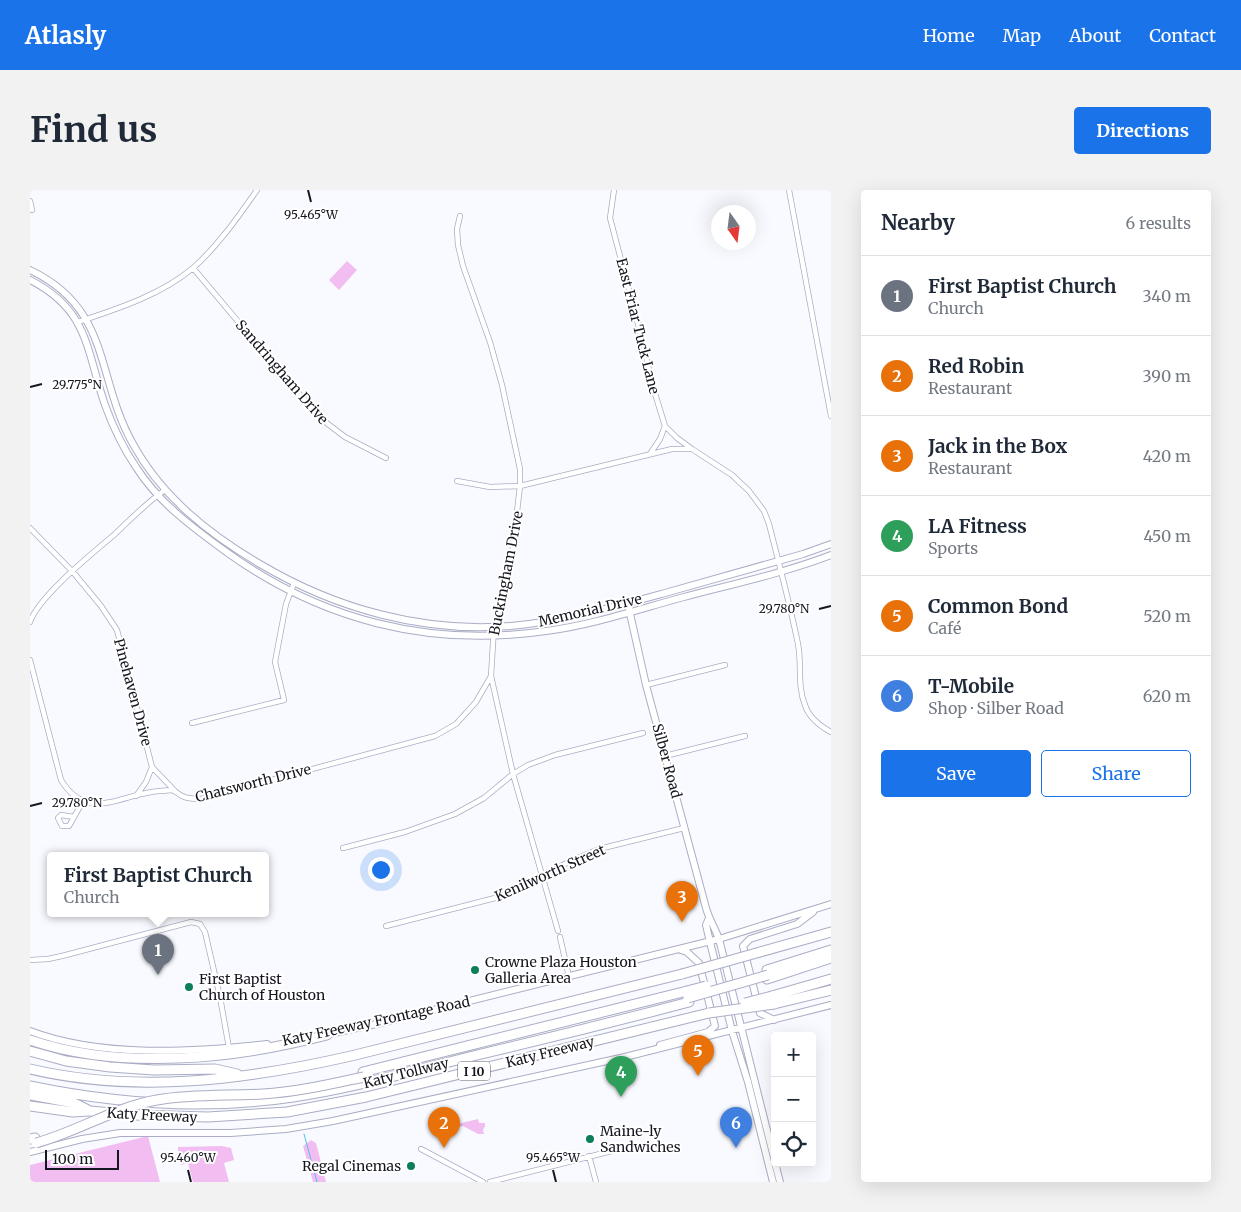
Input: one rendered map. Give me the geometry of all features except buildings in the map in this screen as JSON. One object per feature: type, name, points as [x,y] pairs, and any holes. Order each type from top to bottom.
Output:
[{"type":"highway","points":[[30,1069],[70,1077],[121,1082],[167,1082],[245,1076],[336,1059],[682,974],[831,932]]},
{"type":"highway","points":[[767,975],[831,950]]},
{"type":"highway","points":[[33,1141],[151,1096],[181,1092],[269,1089],[363,1074],[688,997],[831,958]]},
{"type":"highway","points":[[773,1000],[831,979]]},
{"type":"highway","points":[[773,1000],[831,990]]},
{"type":"highway","name":"Katy Tollway","points":[[30,1086],[82,1095],[166,1103],[237,1102],[292,1097],[357,1085],[627,1019],[688,997]]},
{"type":"highway","name":"Katy Freeway","points":[[30,1095],[74,1103],[90,1111],[188,1118],[248,1116],[305,1109],[366,1097],[709,1013],[773,1000]]},
{"type":"highway","points":[[30,1040],[87,1054],[126,1057],[171,1057],[216,1055],[260,1050],[327,1035]]},
{"type":"highway","points":[[30,1050],[81,1063],[125,1069],[215,1069],[245,1076]]},
{"type":"highway","points":[[30,1106],[73,1112],[90,1111]]},
{"type":"main road","name":"Memorial Drive","points":[[30,270],[54,284],[80,308],[99,347],[118,415],[136,451],[164,490],[200,523],[236,549],[294,584],[327,598],[389,617],[435,625],[494,627],[556,620],[627,603],[778,561],[831,544]]},
{"type":"main road","name":"Memorial Drive","points":[[30,280],[55,296],[78,322],[90,350],[105,405],[117,434],[139,472],[158,495],[202,534],[253,572],[290,592],[343,613],[387,626],[436,634],[493,636],[548,631],[629,612],[831,555]]},
{"type":"main road","points":[[117,434],[125,430]]},
{"type":"main road","points":[[719,577],[721,587]]},
{"type":"main road","name":"Silber Road","points":[[627,603],[646,685],[684,828],[709,918],[719,939],[768,1149],[773,1182]]},
{"type":"main road","points":[[387,626],[389,617]]},
{"type":"main road","name":"Katy Freeway Frontage Road","points":[[30,1031],[68,1042],[104,1047],[170,1050],[229,1048],[291,1041],[327,1035],[679,950],[831,904]]},
{"type":"main road","points":[[774,1020],[760,1013],[743,946],[750,939],[797,924],[818,908]]},
{"type":"main road","name":"Silber Road","points":[[709,918],[706,925],[732,1031],[771,1155]]},
{"type":"main road","points":[[625,1057],[713,1029],[715,1023],[699,963],[687,952],[679,950]]},
{"type":"main road","points":[[30,1152],[82,1139],[120,1133],[201,1134],[286,1129],[370,1114],[625,1057],[831,1005]]},
{"type":"main road","name":"Silber Road","points":[[776,1167],[780,1182]]},
{"type":"street","points":[[78,322],[139,299],[171,283],[193,268],[232,225],[257,190]]},
{"type":"street","name":"East Friar Tuck Lane","points":[[614,190],[610,218],[652,384],[665,426],[676,438],[732,475],[749,490],[764,511],[781,570],[799,646],[802,699],[812,718],[821,727],[831,732]]},
{"type":"street","points":[[789,190],[831,416]]},
{"type":"street","points":[[30,201],[32,210]]},
{"type":"street","name":"Buckingham Drive","points":[[460,216],[457,229],[458,245],[463,266],[490,342],[502,385],[520,470],[520,486],[511,562],[494,627],[491,676],[513,774],[558,931]]},
{"type":"street","name":"Sandringham Drive","points":[[193,268],[324,422],[345,437],[386,458]]},
{"type":"street","points":[[650,454],[660,439],[665,426]]},
{"type":"street","points":[[457,481],[490,486],[520,486],[672,449],[692,449]]},
{"type":"street","points":[[30,622],[33,613],[41,603],[164,490]]},
{"type":"street","name":"Pinehaven Drive","points":[[30,528],[73,572],[101,606],[117,630],[152,767],[174,790]]},
{"type":"street","points":[[192,723],[284,700],[275,662],[286,604],[294,584]]},
{"type":"street","points":[[30,660],[61,780],[68,791],[83,800],[74,817]]},
{"type":"street","points":[[646,685],[725,665]]},
{"type":"street","name":"Chatsworth Drive","points":[[83,800],[102,804],[156,791],[174,790],[188,799],[201,799],[435,736],[456,724],[476,702],[491,676]]},
{"type":"street","points":[[343,848],[405,832],[455,814],[484,798],[513,774],[528,765],[555,755],[643,733]]},
{"type":"street","points":[[665,756],[745,736]]},
{"type":"street","points":[[136,796],[146,782],[152,767]]},
{"type":"street","name":"Kenilworth Street","points":[[386,926],[499,897],[599,849],[684,828]]},
{"type":"street","points":[[30,960],[62,956],[191,922],[200,924],[206,932],[229,1048]]},
{"type":"street","points":[[560,937],[569,977]]},
{"type":"street","points":[[490,1182],[635,1145]]},
{"type":"street","points":[[421,1149],[483,1182]]},
{"type":"street","points":[[589,1156],[596,1182]]},
{"type":"shaded area","points":[[347,261],[357,270],[339,290],[329,280]]},
{"type":"shaded area","points":[[478,1119],[479,1123],[485,1123],[484,1134],[478,1134],[463,1126],[433,1133],[433,1130]]},
{"type":"shaded area","points":[[148,1136],[160,1182],[30,1182],[30,1165]]},
{"type":"shaded area","points":[[311,1140],[316,1143],[326,1182],[313,1182],[303,1146]]},
{"type":"shaded area","points":[[222,1146],[231,1148],[234,1160],[224,1163],[229,1182],[193,1182],[188,1163],[181,1165],[181,1154],[178,1153],[178,1147]]},
{"type":"waterway","points":[[304,1134],[317,1182]]},
{"type":"place","name":"Jack in the Box","points":[[682,922]]},
{"type":"place","name":"Crowne Plaza Houston Galleria Area","points":[[475,970]]},
{"type":"place","name":"First Baptist Church","points":[[158,975]]},
{"type":"place","name":"First Baptist Church of Houston","points":[[189,987]]},
{"type":"place","name":"Common Bond","points":[[698,1076]]},
{"type":"place","name":"LA Fitness","points":[[621,1097]]},
{"type":"place","name":"Maine-ly Sandwiches","points":[[590,1139]]},
{"type":"place","name":"Red Robin","points":[[444,1148]]},
{"type":"place","name":"T-Mobile","points":[[736,1148]]},
{"type":"place","name":"Regal Cinemas","points":[[411,1166]]}]
